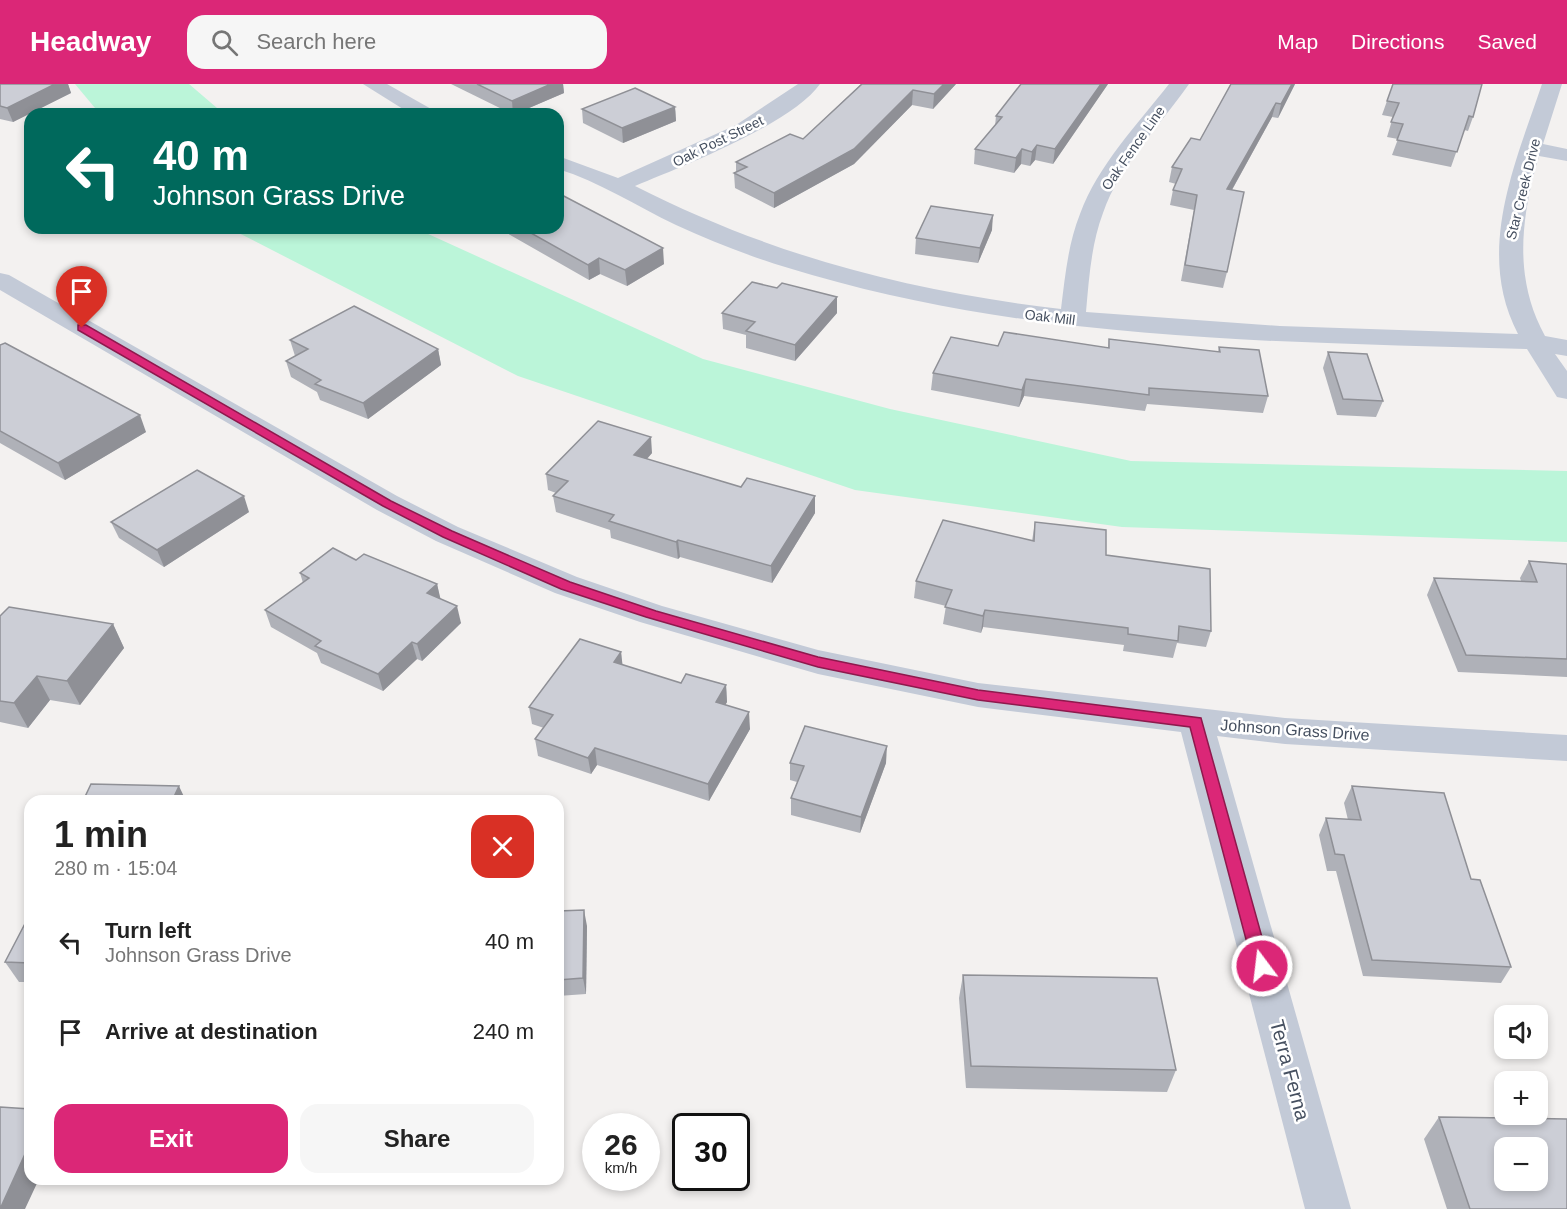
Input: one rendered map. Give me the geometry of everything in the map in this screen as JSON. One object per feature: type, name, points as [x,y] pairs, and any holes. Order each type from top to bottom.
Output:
[{"type":"street","points":[[373,84],[415,108]]},
{"type":"street","name":"Oak Post Street","points":[[619,185],[746,129],[763,120],[810,84]]},
{"type":"street","name":"Oak Fence Line","points":[[1072,320],[1085,231],[1099,195],[1179,84]]},
{"type":"street","name":"Star Creek Drive","points":[[1552,84],[1511,225],[1508,252],[1517,301],[1536,342],[1567,391]]},
{"type":"street","points":[[1532,148],[1567,155]]},
{"type":"street","name":"Oak Mill","points":[[564,164],[619,185],[699,227],[784,258],[856,280],[935,298],[1072,320],[1167,329],[1536,342],[1567,348]]},
{"type":"street","name":"Johnson Grass Drive","points":[[0,280],[387,503],[447,534],[566,585],[651,614],[818,662],[978,695],[1285,731],[1567,748]]},
{"type":"street","name":"Terra Ferna","points":[[1196,722],[1328,1209]]},
{"type":"green space","points":[[75,84],[189,84],[217,108],[95,108]]},
{"type":"green space","points":[[241,234],[428,234],[703,359],[890,409],[1131,461],[1567,471],[1567,542],[1122,527],[855,490],[518,376]]},
{"type":"building","points":[[0,84],[55,84],[7,108],[0,106]]},
{"type":"building","points":[[477,84],[551,84],[512,101]]},
{"type":"building","points":[[862,84],[944,84],[934,94],[913,90],[854,149],[774,193],[734,173],[747,167],[736,162],[790,134],[803,139]]},
{"type":"building","points":[[1021,84],[1101,84],[1055,149],[1037,145],[1032,152],[1022,149],[1016,158],[975,149],[1002,117],[996,116]]},
{"type":"building","points":[[1231,84],[1292,84],[1281,104],[1276,103],[1227,189],[1244,192],[1227,272],[1185,265],[1197,195],[1173,190],[1182,169],[1172,167],[1191,138],[1200,140]]},
{"type":"building","points":[[1393,84],[1482,84],[1473,117],[1469,116],[1457,152],[1397,140],[1403,124],[1391,122],[1399,103],[1387,101]]},
{"type":"building","points":[[635,88],[675,107],[622,128],[582,109]]},
{"type":"building","points":[[564,196],[663,248],[625,270],[599,258],[588,265],[533,234],[564,234]]},
{"type":"building","points":[[931,206],[993,215],[980,248],[916,238]]},
{"type":"building","points":[[752,282],[777,288],[782,283],[837,297],[795,345],[746,331],[755,322],[722,313]]},
{"type":"building","points":[[354,306],[438,349],[363,403],[315,384],[321,380],[286,361],[308,349],[290,340]]},
{"type":"building","points":[[1004,332],[1109,348],[1109,339],[1220,352],[1219,347],[1259,350],[1268,396],[1149,388],[1149,395],[1026,379],[1022,390],[933,373],[951,337],[998,346]]},
{"type":"building","points":[[5,343],[140,415],[58,463],[0,431],[0,345]]},
{"type":"building","points":[[1328,352],[1367,354],[1383,401],[1343,399]]},
{"type":"building","points":[[598,421],[651,437],[634,455],[741,487],[747,478],[815,496],[771,566],[678,540],[676,542],[609,521],[614,515],[553,496],[568,481],[546,474]]},
{"type":"building","points":[[197,470],[244,496],[157,550],[111,522]]},
{"type":"building","points":[[943,520],[1034,541],[1035,522],[1106,530],[1106,555],[1210,569],[1211,631],[1179,626],[1178,641],[1128,634],[1128,628],[985,610],[983,616],[945,607],[952,590],[916,581]]},
{"type":"building","points":[[333,548],[356,560],[364,554],[437,584],[427,593],[457,606],[417,644],[412,642],[378,674],[315,646],[321,641],[265,610],[309,578],[300,573]]},
{"type":"building","points":[[1529,561],[1567,564],[1567,659],[1466,655],[1434,578],[1537,582]]},
{"type":"building","points":[[9,607],[113,624],[67,681],[37,676],[14,703],[0,701],[0,616]]},
{"type":"building","points":[[580,639],[621,652],[614,662],[681,683],[686,674],[726,685],[716,702],[749,712],[708,784],[595,748],[588,758],[535,739],[553,715],[529,707]]},
{"type":"building","points":[[805,726],[887,746],[861,817],[791,798],[804,766],[790,763]]},
{"type":"building","points":[[91,784],[179,786],[175,795],[86,795]]},
{"type":"building","points":[[1352,786],[1444,793],[1471,879],[1480,880],[1511,967],[1372,960],[1344,855],[1335,854],[1326,818],[1361,820]]},
{"type":"building","points":[[584,910],[583,978],[564,980],[564,911]]},
{"type":"building","points":[[24,926],[24,963],[5,962]]},
{"type":"building","points":[[963,975],[1157,978],[1176,1070],[971,1066]]},
{"type":"building","points":[[0,1107],[24,1109],[24,1156],[0,1209]]},
{"type":"building","points":[[1439,1117],[1494,1118],[1494,1125],[1548,1125],[1548,1119],[1567,1119],[1567,1209],[1470,1209]]},
{"type":"route","points":[[82,328],[387,503],[447,534],[566,585],[651,614],[818,662],[978,695],[1196,722],[1262,966]]}]
